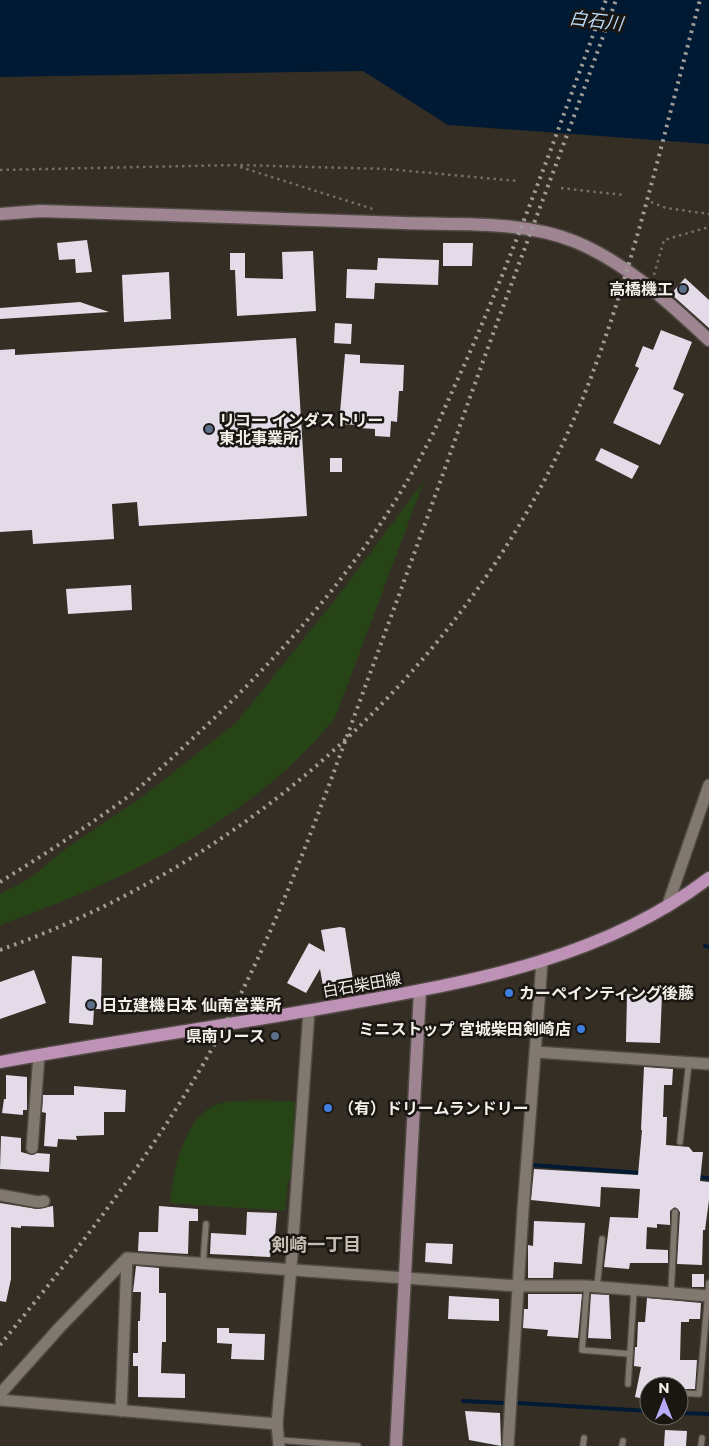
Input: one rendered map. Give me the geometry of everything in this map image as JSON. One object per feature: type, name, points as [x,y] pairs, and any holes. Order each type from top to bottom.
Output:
[{"type":"main road","name":"白石柴田線","points":[[0,1062],[309,1011],[420,990],[542,962],[578,950],[666,907],[709,878]]},
{"type":"street","points":[[0,214],[40,211],[390,222],[510,228],[555,235],[597,252],[650,286],[709,340]]},
{"type":"street","points":[[666,907],[709,785]]},
{"type":"street","points":[[508,1446],[517,1286],[542,962]]},
{"type":"street","points":[[396,1446],[420,990]]},
{"type":"street","points":[[279,1443],[278,1424],[292,1268],[309,1011]]},
{"type":"street","points":[[536,1052],[709,1064]]},
{"type":"street","points":[[32,1148],[39,1055]]},
{"type":"street","points":[[0,1195],[38,1202],[44,1201]]},
{"type":"street","points":[[127,1258],[292,1268],[517,1286],[592,1286],[709,1296]]},
{"type":"street","points":[[0,1394],[61,1326],[127,1258]]},
{"type":"street","points":[[121,1412],[127,1258]]},
{"type":"street","points":[[0,1400],[121,1412],[278,1424]]},
{"type":"lane","points":[[680,1142],[689,1062]]},
{"type":"lane","points":[[671,1293],[675,1212]]},
{"type":"lane","points":[[203,1264],[206,1224]]},
{"type":"lane","points":[[602,1240],[592,1286],[582,1350],[630,1354]]},
{"type":"lane","points":[[689,1394],[699,1394],[709,1283]]},
{"type":"lane","points":[[628,1384],[634,1290]]},
{"type":"lane","points":[[583,1446],[584,1438]]},
{"type":"lane","points":[[701,1446],[702,1438]]},
{"type":"lane","points":[[279,1443],[358,1446]]},
{"type":"path","points":[[236,165],[369,206],[390,222]]},
{"type":"path","points":[[0,170],[236,165],[387,169],[517,181]]},
{"type":"path","points":[[561,188],[623,195]]},
{"type":"path","points":[[650,202],[666,208],[709,214]]},
{"type":"path","points":[[650,286],[664,240],[709,228]]},
{"type":"green space","points":[[424,481],[335,718],[302,755],[265,788],[225,818],[182,844],[138,868],[92,889],[0,925],[0,894],[31,878],[60,853],[146,794],[237,722],[338,596]]},
{"type":"green space","points":[[234,1101],[295,1101],[291,1181],[288,1182],[285,1211],[170,1203],[177,1161],[182,1146],[197,1120],[207,1110],[218,1104]]},
{"type":"water","name":"白石川","points":[[0,0],[709,0],[709,144],[448,125],[363,71],[0,77]]},
{"type":"building","points":[[87,240],[92,272],[76,273],[75,259],[59,260],[57,243]]},
{"type":"building","points":[[443,243],[473,243],[472,266],[443,266]]},
{"type":"building","points":[[313,251],[316,311],[237,316],[235,270],[230,270],[230,253],[245,253],[245,278],[283,279],[282,252]]},
{"type":"building","points":[[378,258],[439,260],[438,285],[375,283],[374,299],[346,298],[347,269],[377,270]]},
{"type":"building","points":[[169,272],[171,319],[124,322],[122,275]]},
{"type":"building","points":[[685,278],[709,300],[709,328],[671,294]]},
{"type":"building","points":[[80,302],[109,312],[0,319],[0,308]]},
{"type":"building","points":[[335,323],[352,324],[351,344],[334,343]]},
{"type":"building","points":[[661,330],[692,342],[673,389],[684,394],[660,445],[613,423],[639,368],[635,366],[643,346],[653,350]]},
{"type":"building","points":[[296,338],[307,516],[139,526],[137,502],[112,504],[114,539],[33,544],[32,530],[0,532],[0,350],[15,349],[15,355]]},
{"type":"building","points":[[345,354],[360,355],[360,363],[404,365],[403,391],[399,391],[397,422],[391,421],[390,437],[375,436],[375,429],[359,428],[359,425],[339,424]]},
{"type":"building","points":[[601,448],[639,466],[632,479],[595,460]]},
{"type":"building","points":[[330,458],[342,458],[342,472],[330,472]]},
{"type":"building","points":[[131,585],[132,610],[68,614],[66,589]]},
{"type":"building","points":[[345,928],[354,987],[324,992],[320,969],[306,993],[287,983],[309,943],[325,952],[321,930]]},
{"type":"building","points":[[72,956],[102,958],[101,1009],[94,1009],[93,1025],[69,1023]]},
{"type":"building","points":[[34,970],[46,1003],[0,1019],[0,982]]},
{"type":"building","points":[[627,994],[662,995],[660,1043],[626,1042]]},
{"type":"building","points":[[644,1067],[673,1069],[672,1085],[664,1085],[663,1117],[667,1117],[666,1145],[689,1147],[693,1152],[703,1152],[700,1181],[709,1182],[709,1200],[705,1230],[703,1230],[702,1265],[677,1264],[680,1212],[675,1207],[670,1211],[670,1225],[657,1224],[657,1228],[647,1227],[646,1249],[668,1250],[668,1263],[630,1263],[629,1269],[604,1267],[610,1217],[638,1218],[640,1189],[601,1187],[600,1207],[531,1200],[534,1169],[638,1175]]},
{"type":"building","points":[[6,1075],[27,1077],[27,1110],[23,1110],[23,1115],[2,1113],[4,1099],[6,1099]]},
{"type":"building","points":[[74,1086],[126,1090],[125,1112],[104,1112],[104,1135],[76,1136],[77,1140],[58,1139],[57,1147],[44,1146],[46,1113],[42,1112],[43,1095],[74,1095]]},
{"type":"building","points":[[1,1136],[21,1138],[21,1152],[32,1155],[37,1153],[50,1154],[49,1172],[0,1169]]},
{"type":"building","points":[[0,1203],[37,1209],[53,1206],[54,1227],[11,1227],[11,1279],[6,1302],[0,1301]]},
{"type":"building","points":[[159,1206],[198,1209],[198,1221],[189,1221],[188,1254],[138,1251],[139,1232],[158,1232]]},
{"type":"building","points":[[247,1212],[277,1213],[274,1248],[271,1248],[270,1257],[210,1254],[211,1233],[246,1235]]},
{"type":"building","points":[[534,1221],[585,1223],[582,1264],[554,1262],[553,1278],[528,1278],[528,1245],[533,1246]]},
{"type":"building","points":[[426,1243],[453,1244],[452,1264],[425,1262]]},
{"type":"building","points":[[136,1266],[159,1268],[159,1293],[166,1293],[166,1342],[162,1342],[161,1373],[185,1374],[185,1398],[138,1397],[138,1366],[133,1366],[133,1353],[138,1353],[138,1321],[140,1321],[141,1292],[133,1292]]},
{"type":"building","points":[[692,1274],[704,1274],[704,1287],[692,1287]]},
{"type":"building","points":[[528,1294],[582,1294],[578,1338],[547,1336],[548,1330],[523,1328],[524,1309],[528,1309]]},
{"type":"building","points":[[591,1294],[609,1295],[611,1339],[588,1338]]},
{"type":"building","points":[[449,1296],[499,1299],[499,1321],[448,1319]]},
{"type":"building","points":[[647,1298],[701,1303],[700,1319],[689,1319],[689,1322],[681,1322],[680,1360],[697,1360],[695,1389],[689,1389],[689,1376],[639,1376],[641,1367],[634,1366],[635,1347],[637,1347],[638,1322],[645,1322]]},
{"type":"building","points":[[217,1328],[229,1328],[229,1333],[265,1334],[264,1360],[231,1359],[232,1344],[217,1343]]},
{"type":"building","points":[[639,1377],[639,1398],[635,1397]]},
{"type":"building","points":[[465,1411],[500,1413],[501,1446],[469,1440]]},
{"type":"building","points":[[665,1430],[687,1431],[686,1446],[664,1446]]},
{"type":"waterway","points":[[705,946],[709,947]]},
{"type":"waterway","points":[[531,1165],[642,1173]]},
{"type":"waterway","points":[[696,1177],[709,1178]]},
{"type":"waterway","points":[[463,1401],[503,1403]]},
{"type":"waterway","points":[[518,1403],[639,1410]]},
{"type":"waterway","points":[[689,1413],[709,1414]]},
{"type":"railway","points":[[0,882],[67,839],[133,793],[206,726],[269,663],[299,629],[356,559],[381,523],[432,436],[482,324],[537,186],[606,0]]},
{"type":"railway","points":[[0,1345],[111,1204],[162,1130],[209,1054],[271,930],[306,846],[338,760],[616,0]]},
{"type":"railway","points":[[0,950],[99,909],[192,857],[279,796],[360,726],[432,648],[496,562],[550,470],[593,372],[638,234],[700,0]]},
{"type":"place","name":"高橋機工","points":[[683,289]]},
{"type":"place","name":"リコー インダストリー 東北事業所","points":[[209,429]]},
{"type":"place","name":"カーペインティング後藤","points":[[509,993]]},
{"type":"place","name":"日立建機日本 仙南営業所","points":[[91,1005]]},
{"type":"place","name":"ミニストップ 宮城柴田剣崎店","points":[[581,1029]]},
{"type":"place","name":"県南リース","points":[[275,1036]]},
{"type":"place","name":"（有）ドリームランドリー","points":[[328,1108]]},
{"type":"district","name":"剣崎一丁目","points":[[316,1245]]}]
